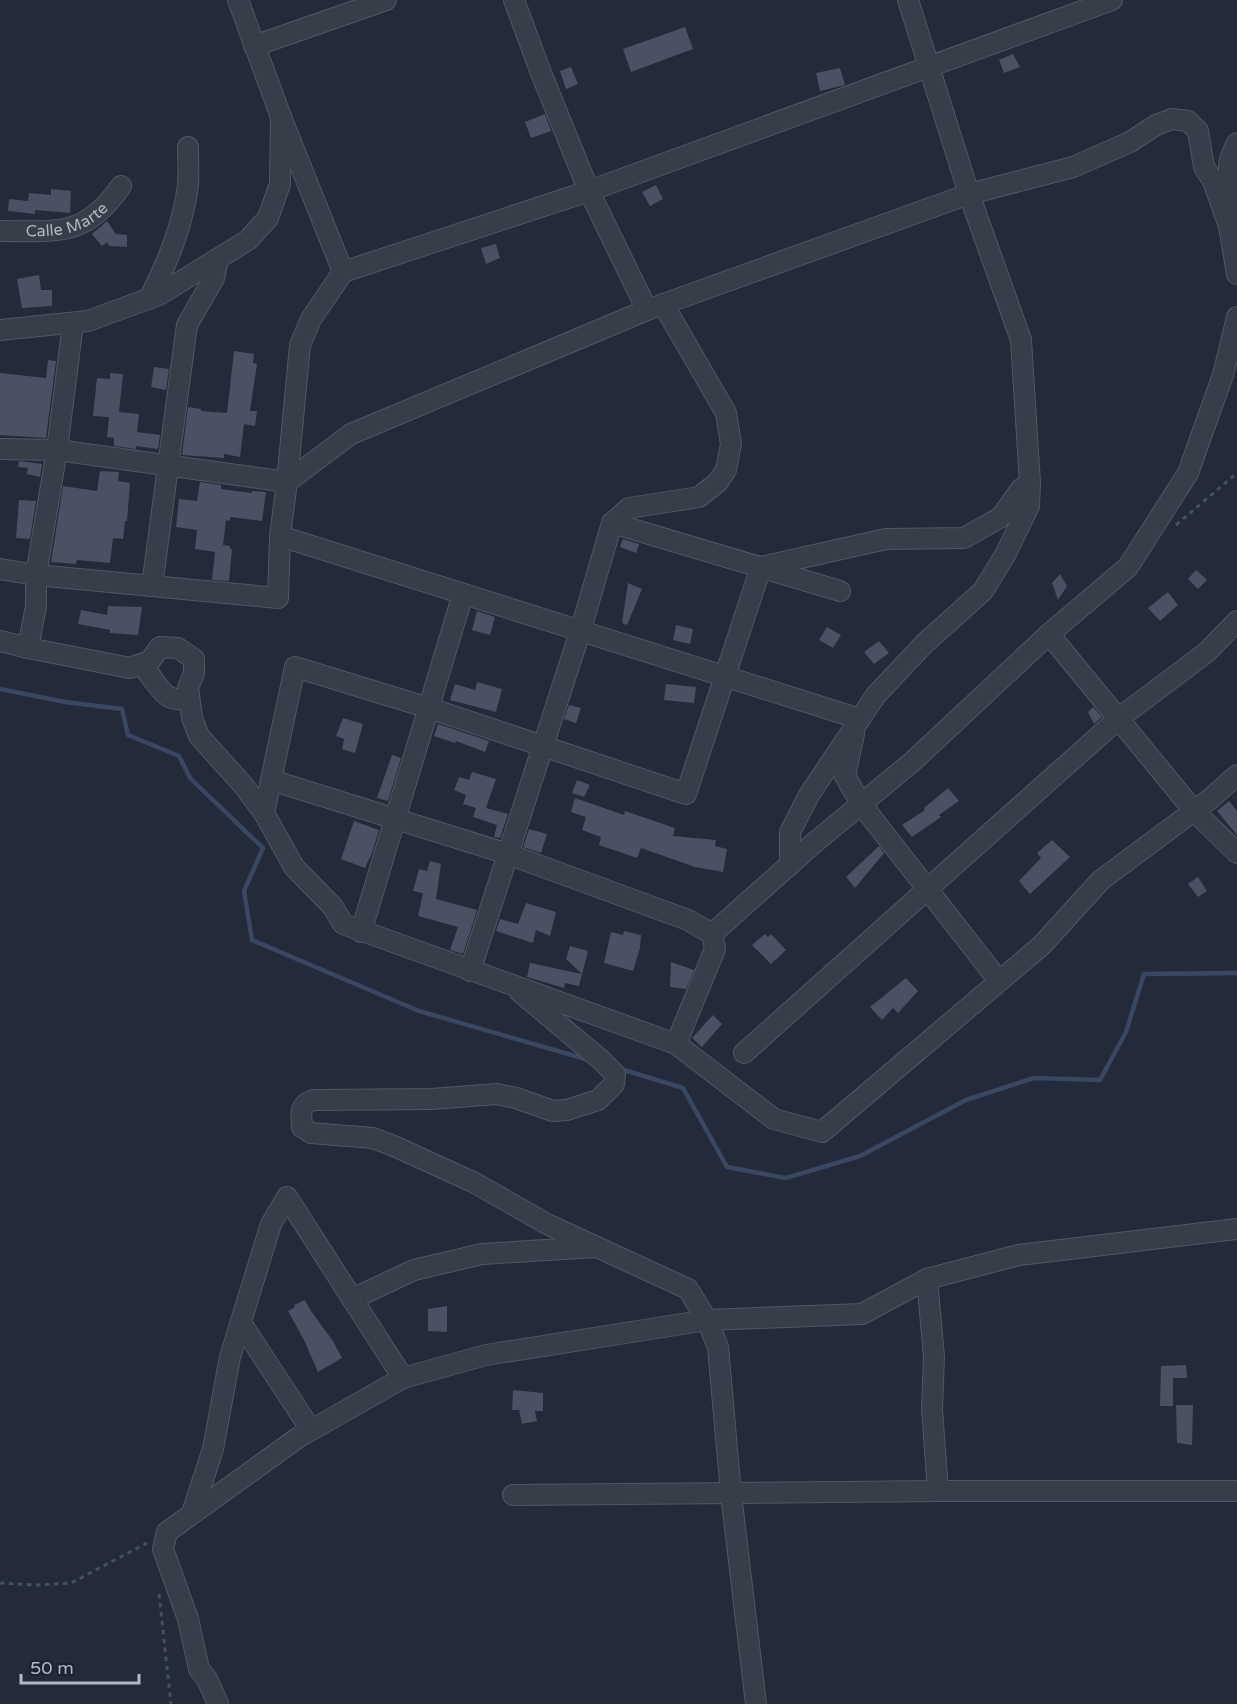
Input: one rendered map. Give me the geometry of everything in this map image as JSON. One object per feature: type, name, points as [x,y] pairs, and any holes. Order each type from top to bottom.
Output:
[{"type":"street","points":[[238,0],[281,117],[343,272]]},
{"type":"street","points":[[255,46],[386,0]]},
{"type":"street","points":[[470,971],[580,632],[612,523],[629,508],[699,497],[718,482],[726,470],[731,444],[726,413],[655,307],[589,191],[514,0]]},
{"type":"street","points":[[790,865],[790,832],[809,795],[876,695],[925,643],[983,591],[1005,555],[1029,506],[1030,483],[1020,340],[969,194],[908,0]]},
{"type":"street","points":[[0,569],[36,575],[278,598],[280,536],[300,345],[311,319],[343,272],[589,191],[1112,0]]},
{"type":"street","points":[[0,330],[88,321],[149,299],[248,240],[268,218],[280,184],[281,117]]},
{"type":"street","points":[[0,449],[57,450],[287,482],[351,434],[655,307],[969,194],[1073,167],[1130,142],[1155,125],[1172,119],[1188,121],[1198,131],[1204,168],[1213,181],[1229,226],[1237,274]]},
{"type":"street","points":[[1229,226],[1233,214],[1233,193],[1228,164],[1237,143]]},
{"type":"street","points":[[149,299],[168,261],[182,218],[188,184],[188,147]]},
{"type":"street","name":"Calle Marte","points":[[0,231],[59,231],[86,223],[109,204],[121,186]]},
{"type":"street","points":[[152,586],[187,325],[214,278],[218,259]]},
{"type":"street","points":[[712,934],[912,762],[1049,634],[1128,567],[1188,473],[1223,375],[1237,317]]},
{"type":"street","points":[[28,648],[36,606],[36,575],[57,450],[73,323]]},
{"type":"street","points":[[761,567],[886,539],[964,538],[1001,517],[1021,489],[1030,483]]},
{"type":"street","points":[[612,523],[840,591]]},
{"type":"street","points":[[280,536],[725,677],[858,722]]},
{"type":"street","points":[[264,813],[295,667],[543,745],[686,794],[761,567]]},
{"type":"street","points":[[361,932],[463,594]]},
{"type":"street","points":[[744,1053],[1118,718],[1207,652],[1237,621]]},
{"type":"street","points":[[1049,634],[1194,812],[1237,853]]},
{"type":"street","points":[[0,641],[130,668],[150,661],[160,647],[178,648],[194,659],[194,673],[188,688],[192,718],[200,736],[243,785],[264,813],[294,867],[333,907],[343,924],[676,1044],[774,1119],[822,1132],[1042,945],[1101,880],[1194,812],[1237,775]]},
{"type":"street","points":[[148,672],[166,696],[178,701],[189,698]]},
{"type":"street","points":[[858,722],[845,776],[861,804],[999,981]]},
{"type":"street","points":[[271,780],[508,854],[688,920],[712,934],[715,949],[676,1044]]},
{"type":"street","points":[[511,985],[615,1074],[614,1084],[598,1100],[577,1108],[553,1111],[497,1094],[432,1099],[313,1100],[303,1105],[301,1109],[302,1126],[311,1133],[373,1138],[394,1146],[475,1183],[547,1224],[688,1288],[707,1320],[718,1347],[730,1494],[756,1704]]},
{"type":"street","points":[[192,1513],[213,1449],[230,1357],[272,1224],[287,1197],[403,1378]]},
{"type":"street","points":[[218,1704],[207,1679],[199,1670],[188,1619],[163,1549],[167,1532],[311,1430],[403,1378],[486,1355],[707,1320],[862,1314],[927,1279],[1020,1255],[1237,1229]]},
{"type":"street","points":[[352,1299],[414,1270],[482,1254],[597,1247]]},
{"type":"street","points":[[927,1279],[934,1357],[932,1409],[938,1491]]},
{"type":"street","points":[[241,1323],[311,1430]]},
{"type":"street","points":[[513,1495],[1237,1491]]},
{"type":"path","points":[[1169,529],[1237,473]]},
{"type":"path","points":[[0,1583],[37,1585],[71,1583],[167,1532]]},
{"type":"path","points":[[159,1591],[171,1704]]},
{"type":"building","points":[[685,27],[693,49],[631,72],[623,49]]},
{"type":"building","points":[[1013,54],[1020,67],[1004,73],[999,60]]},
{"type":"building","points":[[571,67],[578,84],[566,89],[560,71]]},
{"type":"building","points":[[840,68],[845,85],[820,91],[816,73]]},
{"type":"building","points":[[545,114],[551,131],[531,138],[525,122]]},
{"type":"building","points":[[656,185],[663,199],[650,206],[642,192]]},
{"type":"building","points":[[51,189],[71,191],[70,213],[35,210],[35,214],[8,211],[9,199],[28,201],[29,193],[51,195]]},
{"type":"building","points":[[107,221],[116,234],[127,235],[127,247],[109,246],[107,242],[102,246],[92,234]]},
{"type":"building","points":[[496,244],[500,258],[486,264],[481,248]]},
{"type":"building","points":[[39,275],[41,290],[52,290],[52,306],[22,308],[17,279]]},
{"type":"building","points":[[234,351],[254,354],[253,363],[257,364],[250,411],[257,411],[255,426],[244,424],[240,457],[224,454],[224,458],[182,455],[188,407],[201,409],[201,411],[227,413]]},
{"type":"building","points":[[48,360],[56,361],[46,438],[0,435],[0,373],[46,378]]},
{"type":"building","points":[[154,367],[169,369],[166,390],[151,387]]},
{"type":"building","points":[[110,373],[123,374],[119,412],[139,414],[137,432],[160,435],[158,449],[114,446],[114,438],[107,437],[109,417],[93,416],[97,378],[110,379]]},
{"type":"building","points":[[19,461],[42,464],[40,477],[27,474],[28,468],[18,467]]},
{"type":"building","points":[[100,471],[119,472],[118,481],[130,483],[123,539],[113,538],[110,563],[77,560],[76,564],[51,562],[63,486],[97,491]]},
{"type":"building","points":[[200,482],[221,485],[221,489],[252,493],[252,491],[266,492],[262,521],[230,517],[230,521],[226,520],[223,545],[230,546],[232,549],[229,581],[212,580],[215,552],[195,549],[197,530],[176,527],[179,499],[197,501]]},
{"type":"building","points":[[19,500],[36,501],[30,539],[16,538]]},
{"type":"building","points":[[623,539],[639,544],[636,553],[620,547]]},
{"type":"building","points":[[1196,570],[1207,580],[1198,589],[1188,579]]},
{"type":"building","points":[[1060,574],[1067,586],[1058,600],[1052,583]]},
{"type":"building","points":[[628,583],[642,589],[627,625],[622,623]]},
{"type":"building","points":[[1168,592],[1178,605],[1160,621],[1148,608]]},
{"type":"building","points":[[108,606],[142,607],[138,635],[110,633],[110,630],[78,624],[81,610],[107,615]]},
{"type":"building","points":[[477,611],[495,617],[490,635],[472,630]]},
{"type":"building","points":[[676,625],[693,629],[690,644],[673,640]]},
{"type":"building","points":[[827,627],[841,635],[833,648],[819,640]]},
{"type":"building","points":[[879,641],[889,653],[874,664],[864,652]]},
{"type":"building","points":[[477,682],[502,689],[496,712],[450,700],[455,684],[475,690]]},
{"type":"building","points":[[666,684],[696,687],[694,703],[664,700]]},
{"type":"building","points":[[569,705],[581,708],[576,723],[564,719]]},
{"type":"building","points":[[1093,707],[1102,717],[1094,724],[1088,712]]},
{"type":"building","points":[[343,718],[363,724],[355,753],[342,749],[344,739],[336,736]]},
{"type":"building","points":[[438,724],[489,741],[485,752],[456,741],[455,743],[434,736]]},
{"type":"building","points":[[392,755],[401,758],[388,801],[377,798]]},
{"type":"building","points":[[472,772],[496,779],[486,808],[508,814],[500,838],[494,837],[497,825],[473,817],[476,808],[463,804],[466,795],[454,790],[459,777],[469,780]]},
{"type":"building","points":[[577,780],[590,785],[584,797],[572,793]]},
{"type":"building","points":[[948,788],[959,801],[912,837],[902,825],[925,810],[924,808]]},
{"type":"building","points":[[575,798],[624,815],[625,811],[675,828],[673,836],[716,840],[715,846],[727,849],[723,872],[695,867],[641,848],[637,858],[599,845],[601,837],[582,830],[586,817],[571,812]]},
{"type":"building","points":[[1229,801],[1237,811],[1237,835],[1217,811]]},
{"type":"building","points":[[354,821],[379,830],[365,868],[341,859]]},
{"type":"building","points":[[529,829],[547,834],[541,853],[523,847]]},
{"type":"building","points":[[1052,840],[1070,857],[1030,894],[1019,881],[1041,858],[1037,853]]},
{"type":"building","points":[[879,846],[884,853],[855,888],[846,877]]},
{"type":"building","points":[[430,861],[441,864],[436,899],[477,910],[463,954],[450,950],[458,927],[418,916],[423,893],[413,891],[419,869],[427,871]]},
{"type":"building","points":[[1198,877],[1207,891],[1198,897],[1188,884]]},
{"type":"building","points":[[526,903],[556,912],[550,936],[536,930],[533,943],[496,931],[500,919],[518,924]]},
{"type":"building","points":[[624,931],[641,935],[640,948],[633,971],[604,963],[611,932],[623,935]]},
{"type":"building","points":[[765,934],[768,937],[771,934],[786,950],[771,964],[752,945]]},
{"type":"building","points":[[570,946],[588,951],[579,986],[565,983],[564,988],[527,977],[530,963],[582,974],[566,959]]},
{"type":"building","points":[[671,962],[694,970],[686,989],[670,987]]},
{"type":"building","points":[[906,978],[918,991],[898,1013],[893,1008],[882,1020],[870,1007]]},
{"type":"building","points":[[713,1015],[722,1024],[702,1047],[692,1038]]},
{"type":"building","points":[[305,1300],[342,1358],[318,1372],[288,1311]]},
{"type":"building","points":[[447,1306],[447,1332],[428,1331],[428,1309]]},
{"type":"building","points":[[1186,1365],[1187,1378],[1173,1378],[1173,1406],[1160,1406],[1161,1366]]},
{"type":"building","points":[[513,1390],[543,1393],[543,1411],[535,1411],[537,1421],[522,1424],[519,1410],[512,1410]]},
{"type":"building","points":[[1176,1405],[1193,1405],[1192,1445],[1177,1443]]},
{"type":"waterway","points":[[0,689],[65,702],[122,709],[128,735],[179,756],[190,778],[263,848],[244,891],[252,940],[419,1011],[589,1060]]},
{"type":"waterway","points":[[624,1070],[683,1088],[727,1167],[786,1178],[860,1156],[966,1100],[1034,1078],[1100,1080],[1126,1032],[1144,974],[1237,973]]}]
